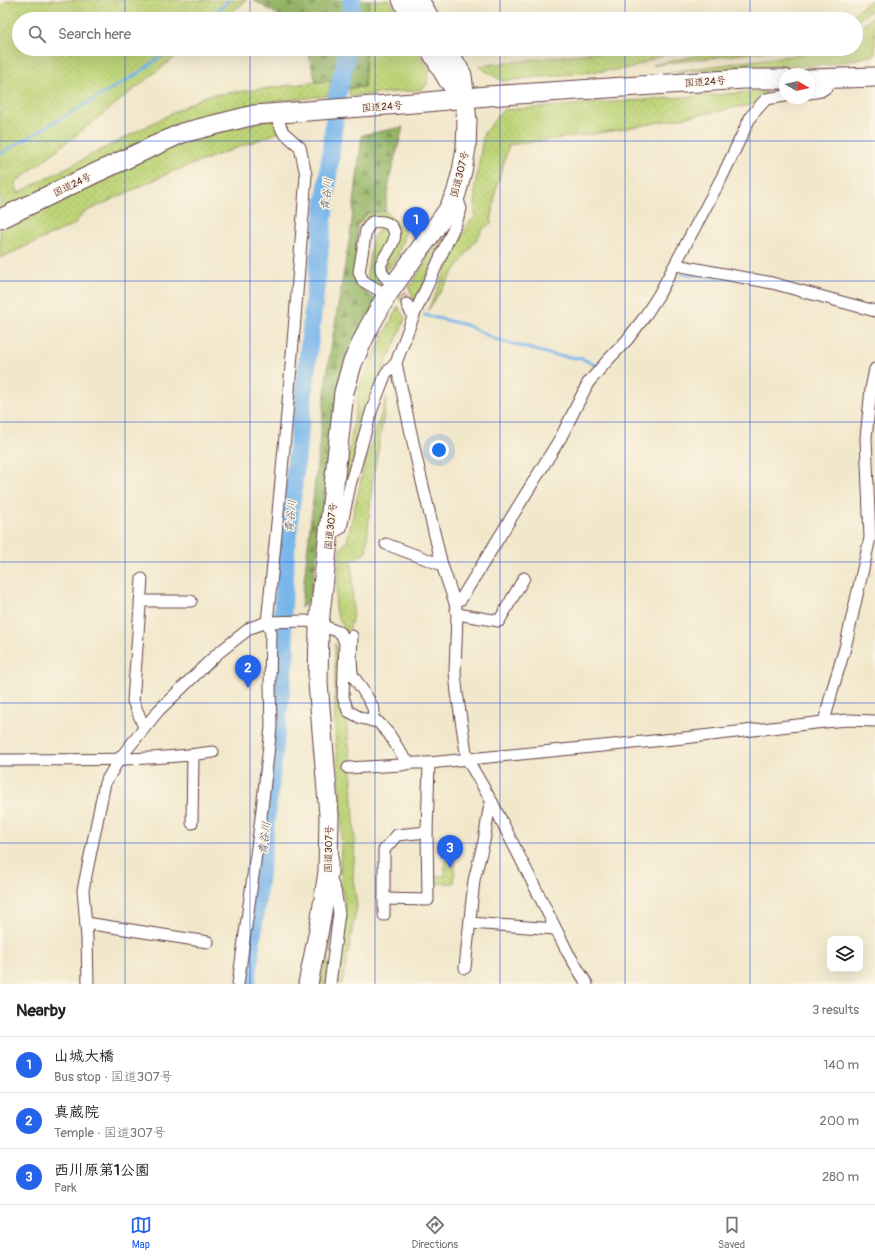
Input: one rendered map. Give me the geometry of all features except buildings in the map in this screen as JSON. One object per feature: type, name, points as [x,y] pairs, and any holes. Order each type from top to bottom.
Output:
[{"type":"highway","points":[[402,0],[409,12]]},
{"type":"highway","points":[[419,0],[426,12]]},
{"type":"highway","points":[[436,56],[455,77]]},
{"type":"highway","points":[[449,56],[455,77],[464,99]]},
{"type":"highway","points":[[815,79],[875,77]]},
{"type":"highway","name":"国道24号","points":[[0,219],[89,176],[182,134],[254,115],[487,96],[744,79],[779,79]]},
{"type":"highway","name":"国道307号","points":[[308,984],[320,924],[328,872],[329,815],[313,622],[329,535],[344,392],[352,364],[386,287],[448,210],[456,194],[466,148],[467,121],[464,99]]},
{"type":"street","points":[[815,92],[821,91],[827,87],[828,80]]},
{"type":"street","points":[[456,608],[557,444],[588,383],[607,360],[627,340],[658,296],[722,177],[751,116],[766,99],[779,97]]},
{"type":"street","points":[[238,984],[261,818],[271,727],[271,633],[276,534],[294,350],[306,175],[300,147],[283,132],[277,113]]},
{"type":"street","points":[[329,535],[341,528],[350,485],[372,409],[386,373],[396,363],[413,317],[456,223],[461,209],[456,194]]},
{"type":"street","points":[[381,221],[389,224],[394,230],[394,240],[381,265],[381,273],[386,287],[363,281],[360,272],[366,230],[372,222],[381,221]]},
{"type":"street","points":[[676,265],[772,282],[875,311]]},
{"type":"street","points":[[407,304],[413,317]]},
{"type":"street","points":[[396,363],[416,461],[442,565],[456,608],[456,686],[468,759],[492,802],[555,929],[587,984]]},
{"type":"street","points":[[824,722],[845,648],[870,538],[866,438],[871,390],[875,369]]},
{"type":"street","points":[[386,544],[442,565]]},
{"type":"street","points":[[456,608],[499,621],[524,578]]},
{"type":"street","points":[[142,579],[133,701],[144,727]]},
{"type":"street","points":[[140,601],[191,601]]},
{"type":"street","points":[[88,984],[86,923],[83,890],[105,783],[120,758],[159,710],[217,654],[250,628],[272,621],[313,622],[341,633],[345,643],[343,697],[348,711],[361,718],[378,722],[389,734],[404,758],[411,763]]},
{"type":"street","points":[[352,636],[352,674],[374,710],[372,721]]},
{"type":"street","points":[[348,768],[428,763],[677,739],[824,722],[848,720],[875,721]]},
{"type":"street","points":[[0,760],[120,758],[193,755],[213,752]]},
{"type":"street","points":[[192,824],[193,755]]},
{"type":"street","points":[[384,899],[428,900],[428,763]]},
{"type":"street","points":[[466,968],[474,880],[484,841],[489,808],[492,802]]},
{"type":"street","points":[[384,915],[384,850],[397,835],[427,832]]},
{"type":"street","points":[[328,872],[339,913],[330,984]]},
{"type":"street","points":[[86,923],[208,942]]},
{"type":"street","points":[[470,923],[555,929]]},
{"type":"green space","points":[[7,0],[247,0],[232,12],[12,12],[12,56],[176,56],[15,183],[18,193],[205,96],[331,81],[328,96],[265,102],[218,113],[172,129],[0,212],[0,7]]},
{"type":"green space","points":[[253,0],[369,0],[368,12],[273,12]]},
{"type":"green space","points":[[369,0],[390,0],[396,12],[368,12]]},
{"type":"green space","points":[[871,0],[875,0],[875,8],[863,16],[863,12],[856,12]]},
{"type":"green space","points":[[875,15],[875,55],[825,65],[669,72],[788,56],[863,56],[863,24]]},
{"type":"green space","points":[[309,56],[366,56],[364,87],[349,88],[331,81],[316,82]]},
{"type":"green space","points":[[366,56],[421,56],[429,69],[427,85],[419,90],[350,96],[349,88],[364,87]]},
{"type":"green space","points":[[564,56],[661,56],[632,68],[502,81],[478,66]]},
{"type":"green space","points":[[694,56],[724,56],[653,65]]},
{"type":"green space","points":[[768,91],[755,104],[613,131],[509,145],[496,189],[491,223],[483,229],[428,310],[467,225],[475,217],[475,186],[484,133],[503,110]]},
{"type":"green space","points":[[274,118],[280,132],[169,173],[83,213],[75,224],[0,258],[0,230],[188,140]]},
{"type":"green space","points":[[403,127],[390,177],[385,211],[367,213],[357,225],[358,277],[363,291],[376,300],[332,453],[310,600],[301,608],[328,366],[351,229],[362,135]]},
{"type":"green space","points":[[385,211],[405,232],[398,256],[389,269],[388,262],[394,223],[383,217],[375,216],[357,225],[367,213]]},
{"type":"green space","points":[[454,217],[415,302],[409,288]]},
{"type":"green space","points":[[380,229],[386,230],[391,235],[387,256],[385,284],[379,286],[370,283],[367,274],[373,237]]},
{"type":"green space","points":[[398,306],[405,319],[368,405],[340,510],[359,387]]},
{"type":"green space","points":[[387,396],[372,486],[366,552],[352,561],[353,614],[348,636],[335,610],[340,549],[347,541],[365,463]]},
{"type":"green space","points":[[335,643],[338,650],[340,705],[346,721],[351,761],[355,841],[353,879],[357,906],[342,984],[338,984],[345,908],[340,872],[342,819],[335,732]]},
{"type":"green space","points":[[445,860],[455,860],[454,883],[432,883],[433,876],[445,876]]},
{"type":"green space","points":[[334,911],[326,984],[321,984]]},
{"type":"waterway","points":[[215,12],[230,0]]},
{"type":"waterway","name":"青谷川","points":[[351,12],[352,0]]},
{"type":"waterway","points":[[0,154],[139,73],[161,56]]},
{"type":"waterway","name":"青谷川","points":[[247,984],[286,649],[282,623],[286,552],[337,96],[346,56]]},
{"type":"waterway","points":[[682,274],[718,278]]},
{"type":"waterway","points":[[425,315],[466,325],[495,339],[549,354],[583,359],[599,367]]},
{"type":"tunnel","points":[[390,283],[407,304]]},
{"type":"place","name":"山城大橋","points":[[416,240]]},
{"type":"place","name":"真蔵院","points":[[248,688]]},
{"type":"place","name":"西川原第1公園","points":[[450,868]]}]
